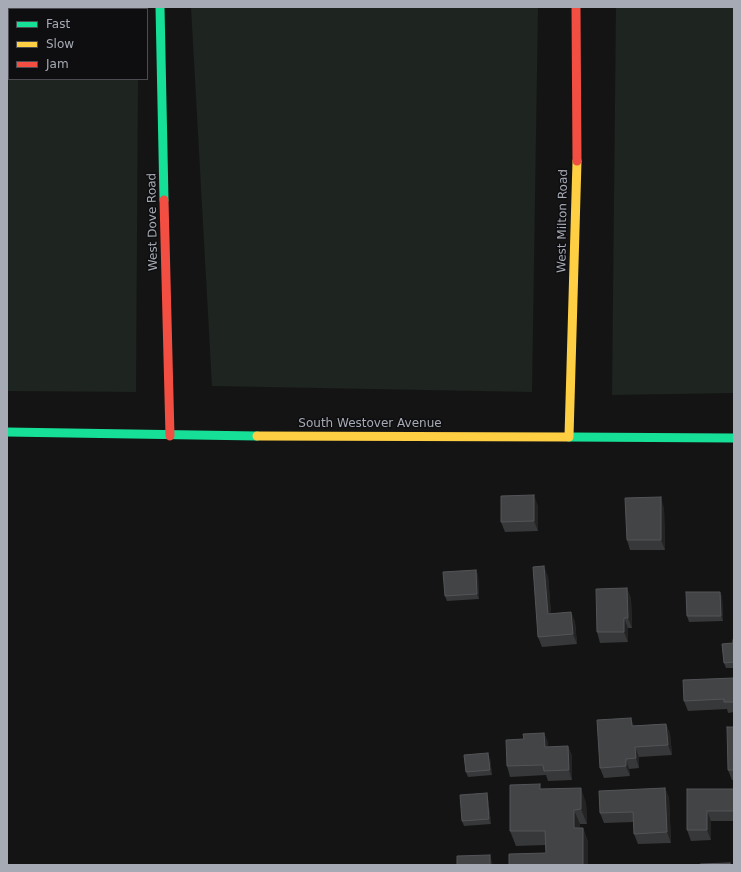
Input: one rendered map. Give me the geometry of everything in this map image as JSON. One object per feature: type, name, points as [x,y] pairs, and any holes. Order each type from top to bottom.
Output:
[{"type":"street","name":"West Milton Road","points":[[569,436],[577,183],[576,7]]},
{"type":"street","name":"West Dove Road","points":[[155,12],[170,436]]},
{"type":"street","name":"South Westover Avenue","points":[[7,432],[170,436],[569,436],[734,438]]},
{"type":"shaded area","points":[[7,7],[138,7],[8,8],[8,80],[138,80],[136,392],[7,391]]},
{"type":"shaded area","points":[[191,7],[538,7],[532,392],[212,386]]},
{"type":"shaded area","points":[[616,7],[734,7],[734,393],[612,395]]},
{"type":"building","points":[[534,495],[534,521],[501,522],[501,496]]},
{"type":"building","points":[[661,497],[661,540],[627,540],[625,498]]},
{"type":"building","points":[[544,566],[548,614],[571,612],[573,634],[538,637],[533,567]]},
{"type":"building","points":[[476,570],[477,594],[445,596],[443,572]]},
{"type":"building","points":[[627,588],[628,618],[624,618],[624,632],[597,632],[596,589]]},
{"type":"building","points":[[686,592],[720,592],[721,616],[687,616]]},
{"type":"building","points":[[733,640],[734,662],[724,663],[722,644],[733,643]]},
{"type":"building","points":[[734,678],[734,702],[724,702],[724,699],[684,701],[683,680]]},
{"type":"building","points":[[631,718],[632,726],[666,724],[668,745],[635,747],[636,758],[626,759],[626,766],[600,768],[597,720]]},
{"type":"building","points":[[727,727],[734,727],[734,770],[728,770]]},
{"type":"building","points":[[544,733],[545,747],[568,746],[569,770],[544,771],[543,765],[507,766],[506,740],[524,739],[523,734]]},
{"type":"building","points":[[488,753],[490,770],[466,772],[464,755]]},
{"type":"building","points":[[540,784],[540,789],[581,788],[581,809],[574,810],[574,828],[583,828],[583,865],[509,865],[509,854],[546,853],[545,831],[510,831],[510,785]]},
{"type":"building","points":[[665,788],[667,832],[634,834],[633,812],[600,813],[599,791]]},
{"type":"building","points":[[687,789],[734,789],[734,811],[707,811],[707,830],[687,830]]},
{"type":"building","points":[[487,793],[489,819],[462,821],[460,795]]},
{"type":"building","points":[[490,855],[490,865],[457,865],[457,856]]},
{"type":"building","points":[[730,863],[730,865],[700,865],[700,864]]},
{"type":"traffic: fast","points":[[160,7],[164,200]]},
{"type":"traffic: fast","points":[[7,432],[257,436]]},
{"type":"traffic: fast","points":[[569,437],[734,438]]},
{"type":"traffic: slow","points":[[569,436],[577,161]]},
{"type":"traffic: slow","points":[[257,436],[569,437]]},
{"type":"traffic: jam","points":[[576,7],[577,161]]},
{"type":"traffic: jam","points":[[164,200],[170,436]]}]
